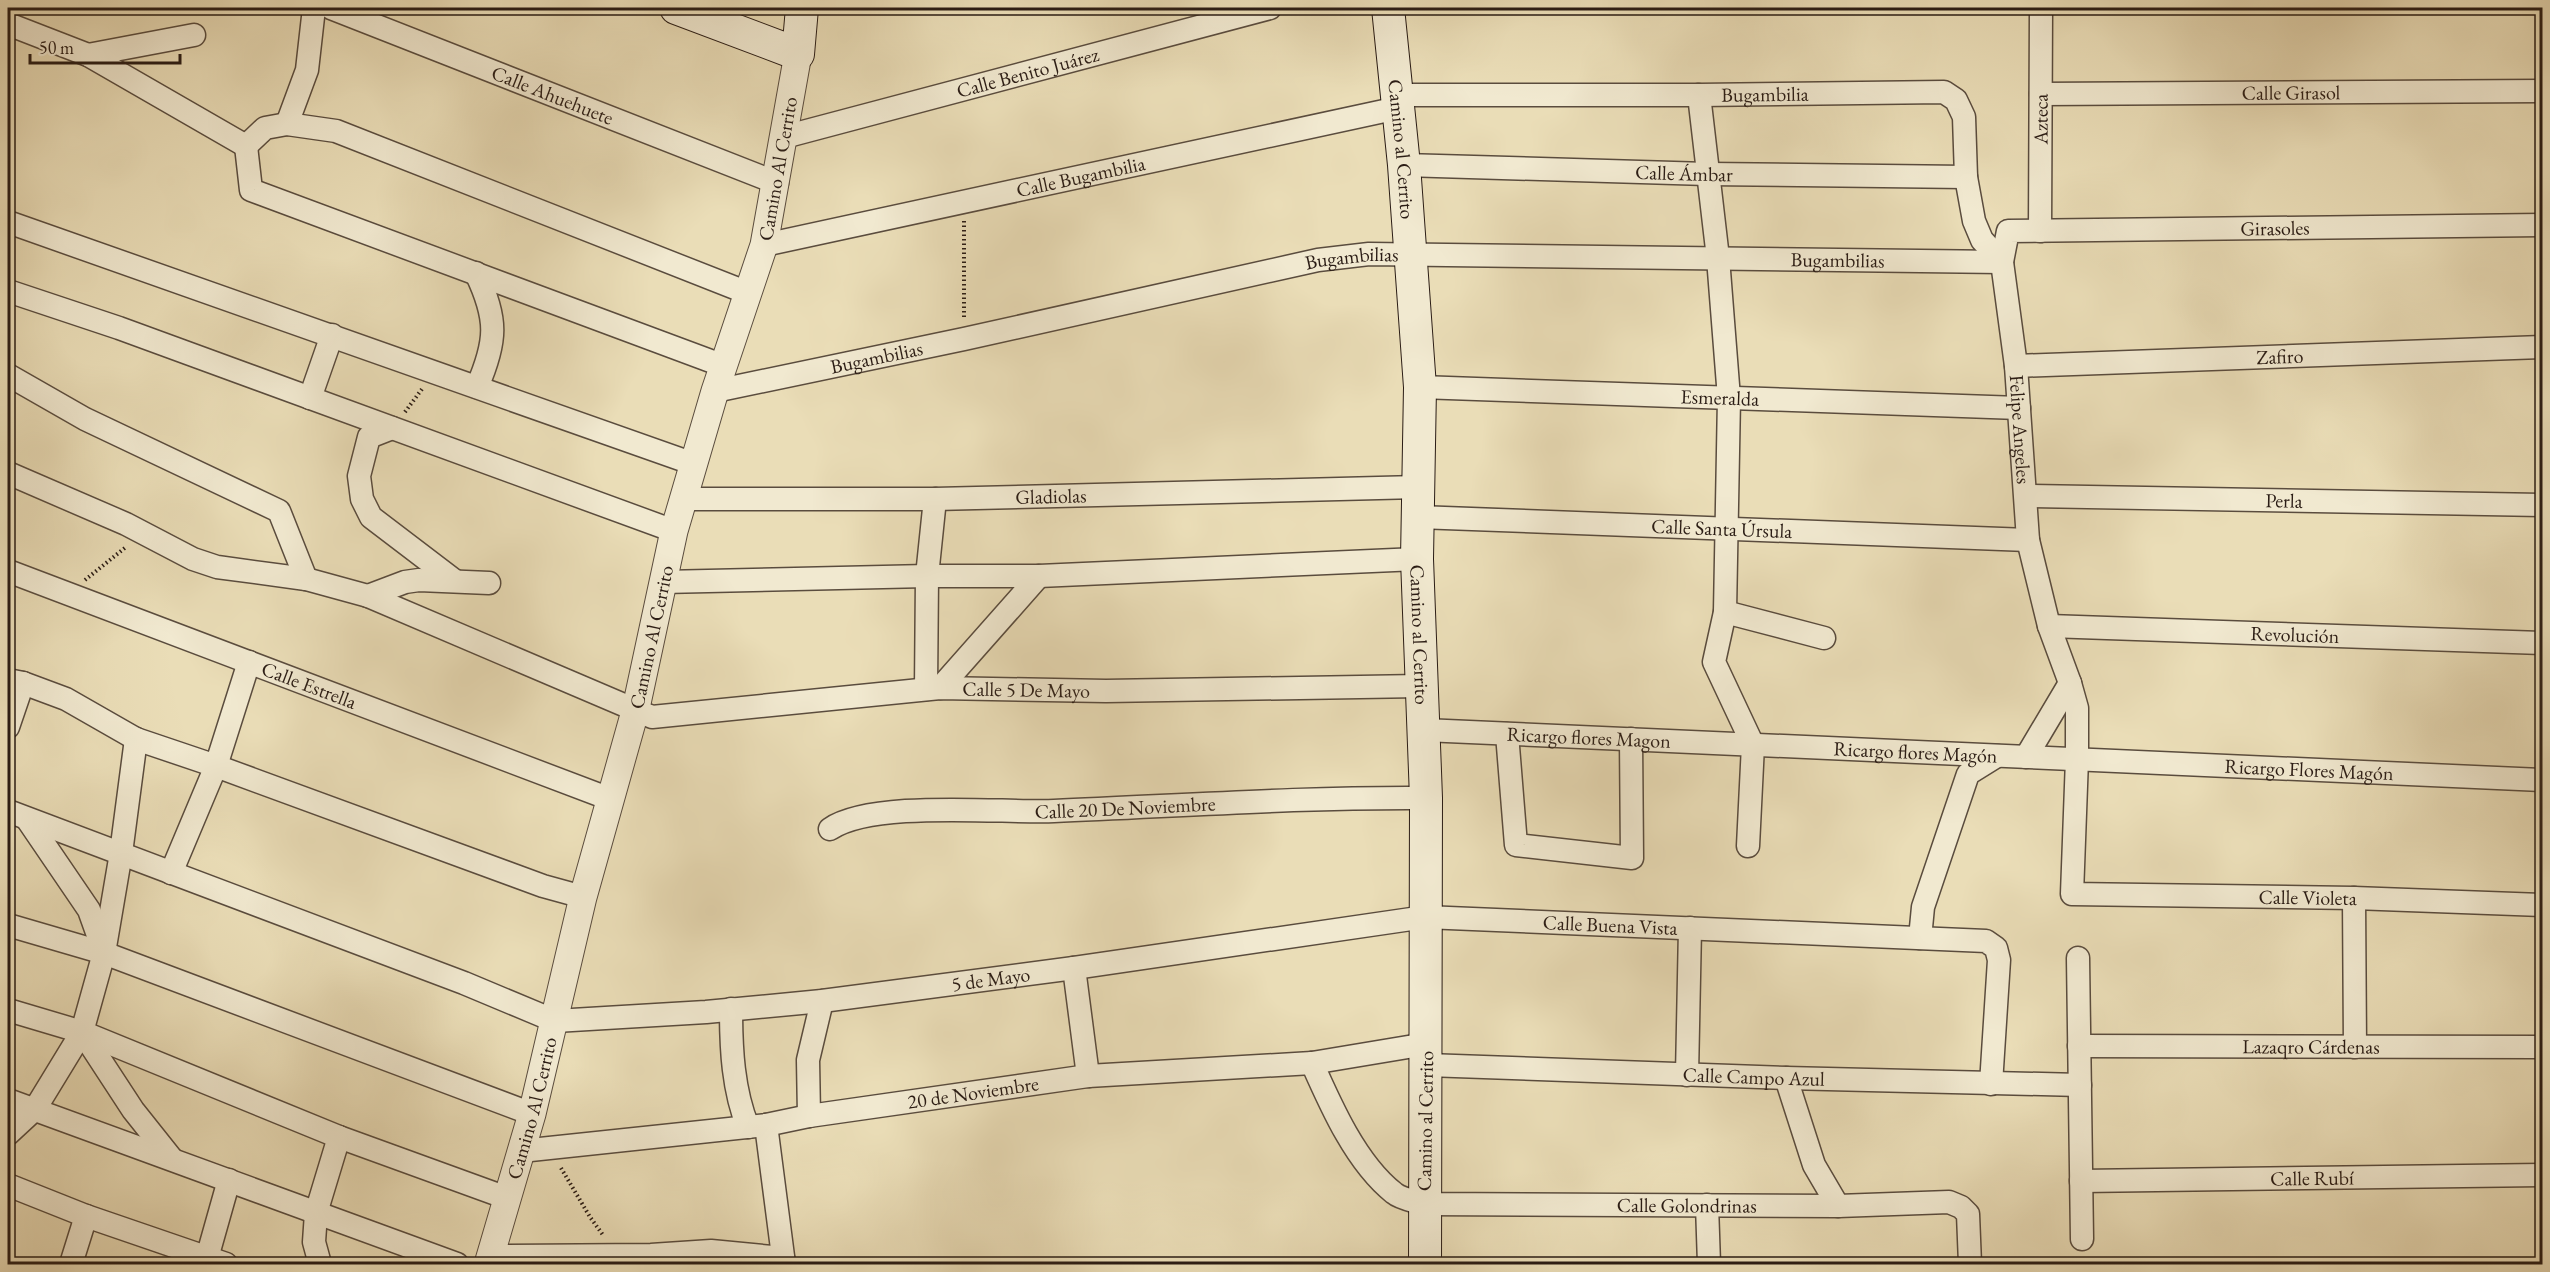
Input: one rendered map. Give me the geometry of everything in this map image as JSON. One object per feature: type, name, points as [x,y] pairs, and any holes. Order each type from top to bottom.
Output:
[{"type":"main road","points":[[676,8],[798,54]]},
{"type":"main road","name":"Camino Al Cerrito","points":[[798,54],[802,8]]},
{"type":"main road","name":"Camino al Cerrito","points":[[1388,8],[1404,165],[1420,387],[1417,559],[1426,798],[1425,1264]]},
{"type":"street","points":[[287,124],[307,70],[314,8]]},
{"type":"street","name":"Calle Ahuehuete","points":[[331,8],[777,183]]},
{"type":"street","name":"Calle Benito Juárez","points":[[784,137],[1270,8]]},
{"type":"street","name":"Azteca","points":[[2040,231],[2041,8]]},
{"type":"street","points":[[8,24],[88,55],[246,146]]},
{"type":"street","points":[[88,55],[194,35]]},
{"type":"street","name":"Camino Al Cerrito","points":[[489,1260],[532,1114],[583,897],[636,708],[674,531],[719,379],[764,245],[777,183],[798,54]]},
{"type":"street","name":"Calle Girasol","points":[[2040,94],[2542,91]]},
{"type":"street","name":"Bugambilia","points":[[1398,101],[1944,92],[1956,100],[1964,117],[1966,177],[1974,221],[1982,240],[2002,262]]},
{"type":"street","points":[[1699,95],[1718,258],[1729,398],[1725,612],[1714,662],[1753,745],[1748,846]]},
{"type":"street","name":"Calle Bugambilia","points":[[764,245],[963,202],[1398,101]]},
{"type":"street","points":[[246,146],[265,128],[287,124],[336,131],[748,293]]},
{"type":"street","points":[[246,146],[251,190],[476,273],[719,379]]},
{"type":"street","name":"Calle Ámbar","points":[[1404,165],[1707,174],[1966,177]]},
{"type":"street","points":[[8,222],[694,464]]},
{"type":"street","name":"Girasoles","points":[[2008,231],[2542,225]]},
{"type":"street","name":"Felipe Angeles","points":[[2008,231],[2002,262],[2016,366],[2028,540],[2049,626],[2077,708],[2078,759],[2072,894]]},
{"type":"street","name":"Bugambilias","points":[[719,379],[964,339],[1318,260],[1369,254],[2002,262]]},
{"type":"street","points":[[476,273],[490,302],[493,330],[488,361],[477,387]]},
{"type":"street","points":[[8,291],[119,328],[674,531]]},
{"type":"street","points":[[310,398],[332,335]]},
{"type":"street","name":"Zafiro","points":[[2016,366],[2542,347]]},
{"type":"street","points":[[8,375],[85,420],[279,511],[306,579]]},
{"type":"street","name":"Esmeralda","points":[[1420,387],[2019,408]]},
{"type":"street","points":[[392,428],[369,437],[359,476],[362,499],[371,517],[455,581]]},
{"type":"street","name":"Calle 5 De Mayo","points":[[8,472],[126,524],[193,560],[217,567],[306,579],[368,596],[636,708],[652,717],[933,688],[1106,691],[1420,686]]},
{"type":"street","name":"Perla","points":[[2026,496],[2542,505]]},
{"type":"street","name":"Gladiolas","points":[[683,499],[1418,502]]},
{"type":"street","points":[[933,688],[927,576],[935,499]]},
{"type":"street","name":"Calle Santa Úrsula","points":[[1418,502],[1726,529],[2028,540]]},
{"type":"street","points":[[663,582],[1039,576],[1417,559]]},
{"type":"street","name":"Calle Estrella","points":[[9,574],[68,594],[610,799]]},
{"type":"street","points":[[933,688],[1039,576]]},
{"type":"street","points":[[368,596],[405,582],[489,583]]},
{"type":"street","points":[[1725,612],[1824,638]]},
{"type":"street","name":"Revolución","points":[[2049,626],[2542,643]]},
{"type":"street","points":[[171,873],[216,766],[249,662]]},
{"type":"street","points":[[8,727],[15,682],[66,699],[136,739],[543,886],[583,897]]},
{"type":"street","points":[[2026,757],[2070,683]]},
{"type":"street","name":"Ricargo flores Magon","points":[[1424,730],[1753,745]]},
{"type":"street","points":[[1506,734],[1516,845],[1632,858],[1631,739]]},
{"type":"street","points":[[8,1134],[35,1109],[81,1032],[104,953],[121,853],[136,739]]},
{"type":"street","name":"Ricargo flores Magón","points":[[1753,745],[2078,759]]},
{"type":"street","points":[[1920,938],[1923,907],[1968,774],[1997,756]]},
{"type":"street","name":"Ricargo Flores Magón","points":[[2078,759],[2542,780]]},
{"type":"street","name":"Calle 20 De Noviembre","points":[[830,829],[839,823],[888,812],[1051,811],[1359,798],[1426,798]]},
{"type":"street","points":[[17,815],[453,979],[555,1021]]},
{"type":"street","points":[[17,815],[89,910],[104,953]]},
{"type":"street","name":"Calle Violeta","points":[[2072,894],[2354,898],[2542,904]]},
{"type":"street","points":[[2354,898],[2355,1047]]},
{"type":"street","name":"Calle Buena Vista","points":[[1425,917],[1986,941],[1996,948],[2000,960],[1991,1083]]},
{"type":"street","name":"5 de Mayo","points":[[555,1021],[822,1001],[1074,968],[1425,917]]},
{"type":"street","points":[[8,925],[104,953],[532,1114]]},
{"type":"street","points":[[1687,1075],[1690,928]]},
{"type":"street","points":[[2078,958],[2082,1239]]},
{"type":"street","points":[[1074,968],[1088,1076]]},
{"type":"street","points":[[809,1116],[808,1060],[822,1001]]},
{"type":"street","points":[[489,1260],[711,1251],[783,1261],[757,1126],[738,1097],[731,1044],[731,1009]]},
{"type":"street","points":[[8,1010],[81,1032],[339,1137],[507,1198]]},
{"type":"street","points":[[81,1032],[133,1110],[173,1160]]},
{"type":"street","name":"Lazaqro Cárdenas","points":[[2079,1046],[2542,1047]]},
{"type":"street","name":"20 de Noviembre","points":[[521,1151],[549,1146],[757,1126],[809,1116],[1088,1076],[1427,1054]]},
{"type":"street","name":"Calle Campo Azul","points":[[1427,1054],[1687,1075],[2080,1085]]},
{"type":"street","name":"Calle Golondrinas","points":[[1312,1063],[1335,1116],[1367,1164],[1395,1194],[1424,1204],[1838,1206],[1949,1202],[1961,1207],[1968,1214],[1970,1264]]},
{"type":"street","points":[[1786,1078],[1814,1165],[1838,1206]]},
{"type":"street","points":[[8,1100],[457,1264]]},
{"type":"street","points":[[320,1264],[314,1242],[316,1212],[339,1137]]},
{"type":"street","name":"Calle Rubí","points":[[2081,1181],[2542,1175]]},
{"type":"street","points":[[8,1185],[86,1216],[217,1261],[228,1180]]},
{"type":"street","points":[[1707,1205],[1709,1264]]},
{"type":"street","points":[[71,1264],[86,1216]]},
{"type":"path","points":[[963,202],[964,339]]},
{"type":"path","points":[[392,428],[435,372]]},
{"type":"path","points":[[68,594],[143,535]]},
{"type":"path","points":[[549,1146],[590,1217],[619,1255]]}]
